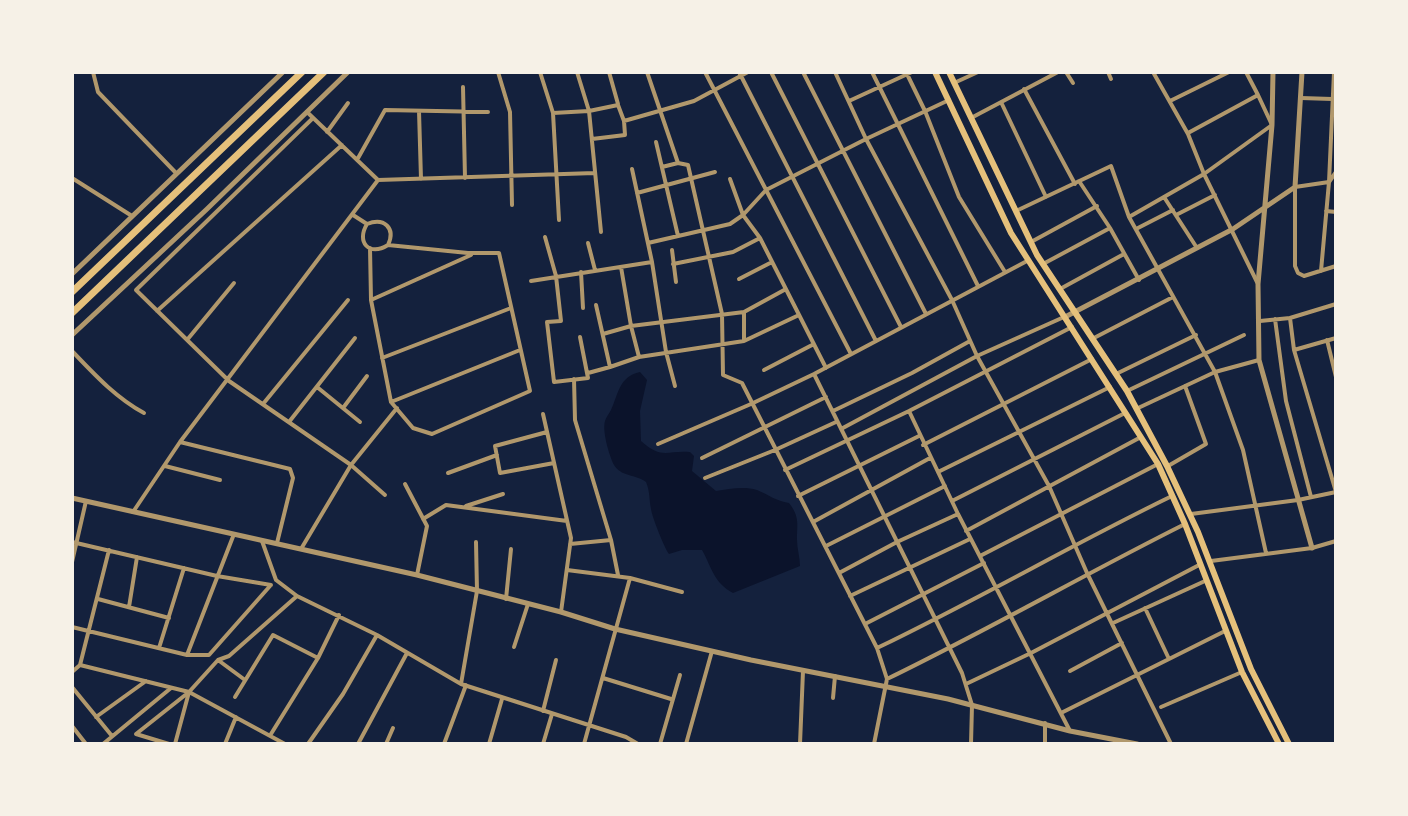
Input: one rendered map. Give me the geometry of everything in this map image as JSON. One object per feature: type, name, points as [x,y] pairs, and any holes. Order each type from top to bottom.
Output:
[{"type":"highway","points":[[72,292],[302,72]]},
{"type":"highway","points":[[72,313],[324,72]]},
{"type":"main road","points":[[935,72],[1027,261],[1158,464],[1251,669],[1289,744]]},
{"type":"main road","points":[[949,72],[1014,212],[1043,264],[1127,391],[1167,466],[1189,514],[1204,563],[1205,581],[1242,672],[1279,744]]},
{"type":"street","points":[[93,72],[98,92],[176,173]]},
{"type":"street","points":[[72,274],[283,72]]},
{"type":"street","points":[[72,335],[348,72]]},
{"type":"street","points":[[409,72],[426,72]]},
{"type":"street","points":[[498,72],[510,112],[512,205]]},
{"type":"street","points":[[540,72],[553,113],[559,220]]},
{"type":"street","points":[[577,72],[589,111],[601,232]]},
{"type":"street","points":[[592,139],[625,135],[624,121],[609,72]]},
{"type":"street","points":[[647,72],[678,163]]},
{"type":"street","points":[[705,72],[851,354]]},
{"type":"street","points":[[624,121],[694,101],[748,72]]},
{"type":"street","points":[[771,72],[901,327]]},
{"type":"street","points":[[803,72],[926,314]]},
{"type":"street","points":[[835,72],[866,139],[952,300],[984,371],[1049,486],[1087,573],[1171,744]]},
{"type":"street","points":[[872,72],[978,286]]},
{"type":"street","points":[[954,83],[978,72]]},
{"type":"street","points":[[971,118],[1058,72]]},
{"type":"street","points":[[1066,72],[1073,83]]},
{"type":"street","points":[[1108,72],[1111,79]]},
{"type":"street","points":[[1153,72],[1188,134],[1204,174],[1258,284]]},
{"type":"street","points":[[1169,102],[1229,72]]},
{"type":"street","points":[[1246,72],[1272,125]]},
{"type":"street","points":[[1273,72],[1272,125],[1258,284],[1259,360],[1312,548]]},
{"type":"street","points":[[1302,72],[1295,187],[1295,266],[1298,273],[1304,276],[1336,266]]},
{"type":"street","points":[[1321,271],[1335,98],[1334,72]]},
{"type":"street","points":[[849,101],[908,73],[959,197],[1005,272]]},
{"type":"street","points":[[740,74],[876,341]]},
{"type":"street","points":[[463,87],[465,178]]},
{"type":"street","points":[[1024,89],[1077,183],[1097,206],[1139,280]]},
{"type":"street","points":[[1188,134],[1258,95]]},
{"type":"street","points":[[1301,98],[1335,98]]},
{"type":"street","points":[[648,243],[730,224],[766,190],[949,100]]},
{"type":"street","points":[[1001,102],[1046,197]]},
{"type":"street","points":[[327,132],[348,103]]},
{"type":"street","points":[[553,113],[589,111],[618,105]]},
{"type":"street","points":[[357,160],[385,110],[488,112]]},
{"type":"street","points":[[419,111],[421,179]]},
{"type":"street","points":[[307,112],[378,180],[595,173]]},
{"type":"street","points":[[313,118],[136,290],[229,381],[351,465],[385,495]]},
{"type":"street","points":[[1129,217],[1204,174],[1272,125]]},
{"type":"street","points":[[656,142],[678,236]]},
{"type":"street","points":[[157,311],[342,145]]},
{"type":"street","points":[[662,167],[678,163],[688,165],[722,314],[723,375],[742,383],[877,648],[887,679],[874,744]]},
{"type":"street","points":[[1014,212],[1111,166],[1129,217],[1215,372],[1243,450],[1266,553]]},
{"type":"street","points":[[632,169],[652,262],[660,324],[675,386]]},
{"type":"street","points":[[637,193],[715,172]]},
{"type":"street","points":[[841,429],[977,356],[1139,280],[1233,229],[1295,187],[1329,182],[1336,172]]},
{"type":"street","points":[[72,178],[132,216]]},
{"type":"street","points":[[730,179],[743,215],[760,238],[826,368]]},
{"type":"street","points":[[133,512],[180,442],[378,180]]},
{"type":"street","points":[[1136,229],[1215,195]]},
{"type":"street","points":[[1164,197],[1197,248]]},
{"type":"street","points":[[1031,242],[1097,206]]},
{"type":"street","points":[[1326,211],[1336,212]]},
{"type":"street","points":[[353,215],[367,224]]},
{"type":"street","points":[[370,248],[371,300],[391,402],[413,428],[432,434],[530,391],[499,253],[388,245],[377,250],[364,242],[362,235],[367,224],[375,220],[389,227],[388,245]]},
{"type":"street","points":[[1043,264],[1110,228]]},
{"type":"street","points":[[545,237],[556,276],[561,321],[547,322],[554,382],[588,378],[580,337]]},
{"type":"street","points":[[673,264],[733,252],[760,238]]},
{"type":"street","points":[[588,243],[595,270]]},
{"type":"street","points":[[672,250],[676,282]]},
{"type":"street","points":[[371,300],[475,253]]},
{"type":"street","points":[[1060,289],[1124,254]]},
{"type":"street","points":[[658,444],[814,374],[1027,261]]},
{"type":"street","points":[[531,281],[652,262]]},
{"type":"street","points":[[739,279],[772,262]]},
{"type":"street","points":[[621,267],[639,357]]},
{"type":"street","points":[[581,272],[583,308]]},
{"type":"street","points":[[187,340],[234,283]]},
{"type":"street","points":[[603,334],[631,326],[744,312],[786,289]]},
{"type":"street","points":[[1092,339],[1173,297]]},
{"type":"street","points":[[263,404],[348,300]]},
{"type":"street","points":[[1260,321],[1290,318],[1336,304]]},
{"type":"street","points":[[596,305],[610,367]]},
{"type":"street","points":[[382,358],[511,308]]},
{"type":"street","points":[[744,312],[744,341]]},
{"type":"street","points":[[588,373],[639,357],[744,341],[799,315]]},
{"type":"street","points":[[1189,514],[1336,492],[1294,350],[1290,318]]},
{"type":"street","points":[[1275,319],[1286,401],[1311,497]]},
{"type":"street","points":[[785,470],[909,411],[1072,327]]},
{"type":"street","points":[[1116,374],[1196,335]]},
{"type":"street","points":[[1127,391],[1244,335]]},
{"type":"street","points":[[289,422],[355,338]]},
{"type":"street","points":[[1294,350],[1336,338]]},
{"type":"street","points":[[1327,340],[1336,377]]},
{"type":"street","points":[[833,411],[970,341]]},
{"type":"street","points":[[764,370],[814,344]]},
{"type":"street","points":[[391,402],[520,350]]},
{"type":"street","points":[[72,351],[101,381],[129,405],[144,413]]},
{"type":"street","points":[[923,445],[1092,359]]},
{"type":"street","points":[[1136,409],[1215,372],[1259,360]]},
{"type":"street","points":[[814,374],[966,684],[972,705],[971,744]]},
{"type":"street","points":[[343,408],[367,376]]},
{"type":"street","points":[[574,378],[575,420],[611,540],[618,575]]},
{"type":"street","points":[[1167,466],[1206,444],[1185,386]]},
{"type":"street","points":[[317,387],[360,422]]},
{"type":"street","points":[[938,472],[1110,387]]},
{"type":"street","points":[[702,458],[826,397]]},
{"type":"street","points":[[301,549],[351,465],[397,408]]},
{"type":"street","points":[[909,411],[970,539],[1070,731]]},
{"type":"street","points":[[952,501],[1126,413]]},
{"type":"street","points":[[543,414],[570,544],[561,612]]},
{"type":"street","points":[[705,478],[836,422]]},
{"type":"street","points":[[547,432],[495,446],[500,473],[554,463]]},
{"type":"street","points":[[798,496],[919,436]]},
{"type":"street","points":[[966,531],[1141,437]]},
{"type":"street","points":[[180,442],[290,469],[293,478],[277,545]]},
{"type":"street","points":[[448,473],[497,455]]},
{"type":"street","points":[[812,523],[930,458]]},
{"type":"street","points":[[980,556],[1158,464]]},
{"type":"street","points":[[165,466],[220,480]]},
{"type":"street","points":[[405,484],[427,526],[417,575]]},
{"type":"street","points":[[825,547],[945,486]]},
{"type":"street","points":[[463,507],[503,494]]},
{"type":"street","points":[[877,648],[1172,496]]},
{"type":"street","points":[[72,498],[417,575],[615,629],[972,705],[1070,731],[1137,744]]},
{"type":"street","points":[[72,562],[74,542],[86,501]]},
{"type":"street","points":[[423,519],[446,505],[567,521]]},
{"type":"street","points":[[839,573],[958,514]]},
{"type":"street","points":[[887,679],[1185,524]]},
{"type":"street","points":[[187,655],[234,534]]},
{"type":"street","points":[[850,596],[970,539]]},
{"type":"street","points":[[570,544],[611,540]]},
{"type":"street","points":[[262,541],[274,583]]},
{"type":"street","points":[[966,684],[1204,563],[1312,548],[1336,541]]},
{"type":"street","points":[[74,542],[217,576],[274,583],[377,635],[464,684],[502,699],[626,737],[638,744]]},
{"type":"street","points":[[444,744],[464,684],[477,591],[476,542]]},
{"type":"street","points":[[506,599],[511,549]]},
{"type":"street","points":[[72,672],[80,665],[109,550]]},
{"type":"street","points":[[129,607],[137,557]]},
{"type":"street","points":[[865,624],[984,563]]},
{"type":"street","points":[[159,648],[184,568]]},
{"type":"street","points":[[567,570],[618,575],[682,592]]},
{"type":"street","points":[[584,744],[630,578]]},
{"type":"street","points":[[1113,624],[1205,581]]},
{"type":"street","points":[[72,627],[187,655],[209,655],[274,583]]},
{"type":"street","points":[[169,744],[136,734],[189,692],[218,660],[229,656],[297,596]]},
{"type":"street","points":[[98,599],[170,618]]},
{"type":"street","points":[[514,647],[528,604]]},
{"type":"street","points":[[1145,608],[1169,659]]},
{"type":"street","points":[[271,734],[318,658],[339,615]]},
{"type":"street","points":[[1061,713],[1227,630]]},
{"type":"street","points":[[235,697],[273,635],[318,658]]},
{"type":"street","points":[[308,744],[343,694],[377,635]]},
{"type":"street","points":[[1070,671],[1122,643]]},
{"type":"street","points":[[686,744],[712,651]]},
{"type":"street","points":[[358,744],[407,653]]},
{"type":"street","points":[[218,660],[245,680]]},
{"type":"street","points":[[543,711],[556,660]]},
{"type":"street","points":[[80,665],[189,692],[285,744]]},
{"type":"street","points":[[800,744],[803,671]]},
{"type":"street","points":[[1161,707],[1242,672]]},
{"type":"street","points":[[660,744],[680,675]]},
{"type":"street","points":[[833,698],[835,676]]},
{"type":"street","points":[[603,678],[671,699]]},
{"type":"street","points":[[96,717],[146,681]]},
{"type":"street","points":[[72,687],[112,736]]},
{"type":"street","points":[[103,744],[171,688]]},
{"type":"street","points":[[175,744],[189,692]]},
{"type":"street","points":[[489,744],[502,699]]},
{"type":"street","points":[[543,744],[552,714]]},
{"type":"street","points":[[225,744],[237,716]]},
{"type":"street","points":[[1045,723],[1045,744]]},
{"type":"street","points":[[72,726],[86,744]]},
{"type":"street","points":[[386,744],[393,728]]},
{"type":"street","points":[[624,744],[626,737]]},
{"type":"street","points":[[1104,737],[1107,744]]},
{"type":"water","points":[[640,372],[647,380],[640,411],[641,441],[660,452],[690,452],[694,456],[692,471],[716,491],[752,489],[789,503],[797,521],[800,566],[733,593],[717,580],[702,550],[682,550],[669,554],[654,519],[646,482],[617,469],[605,437],[605,421],[621,386],[633,374]]}]
